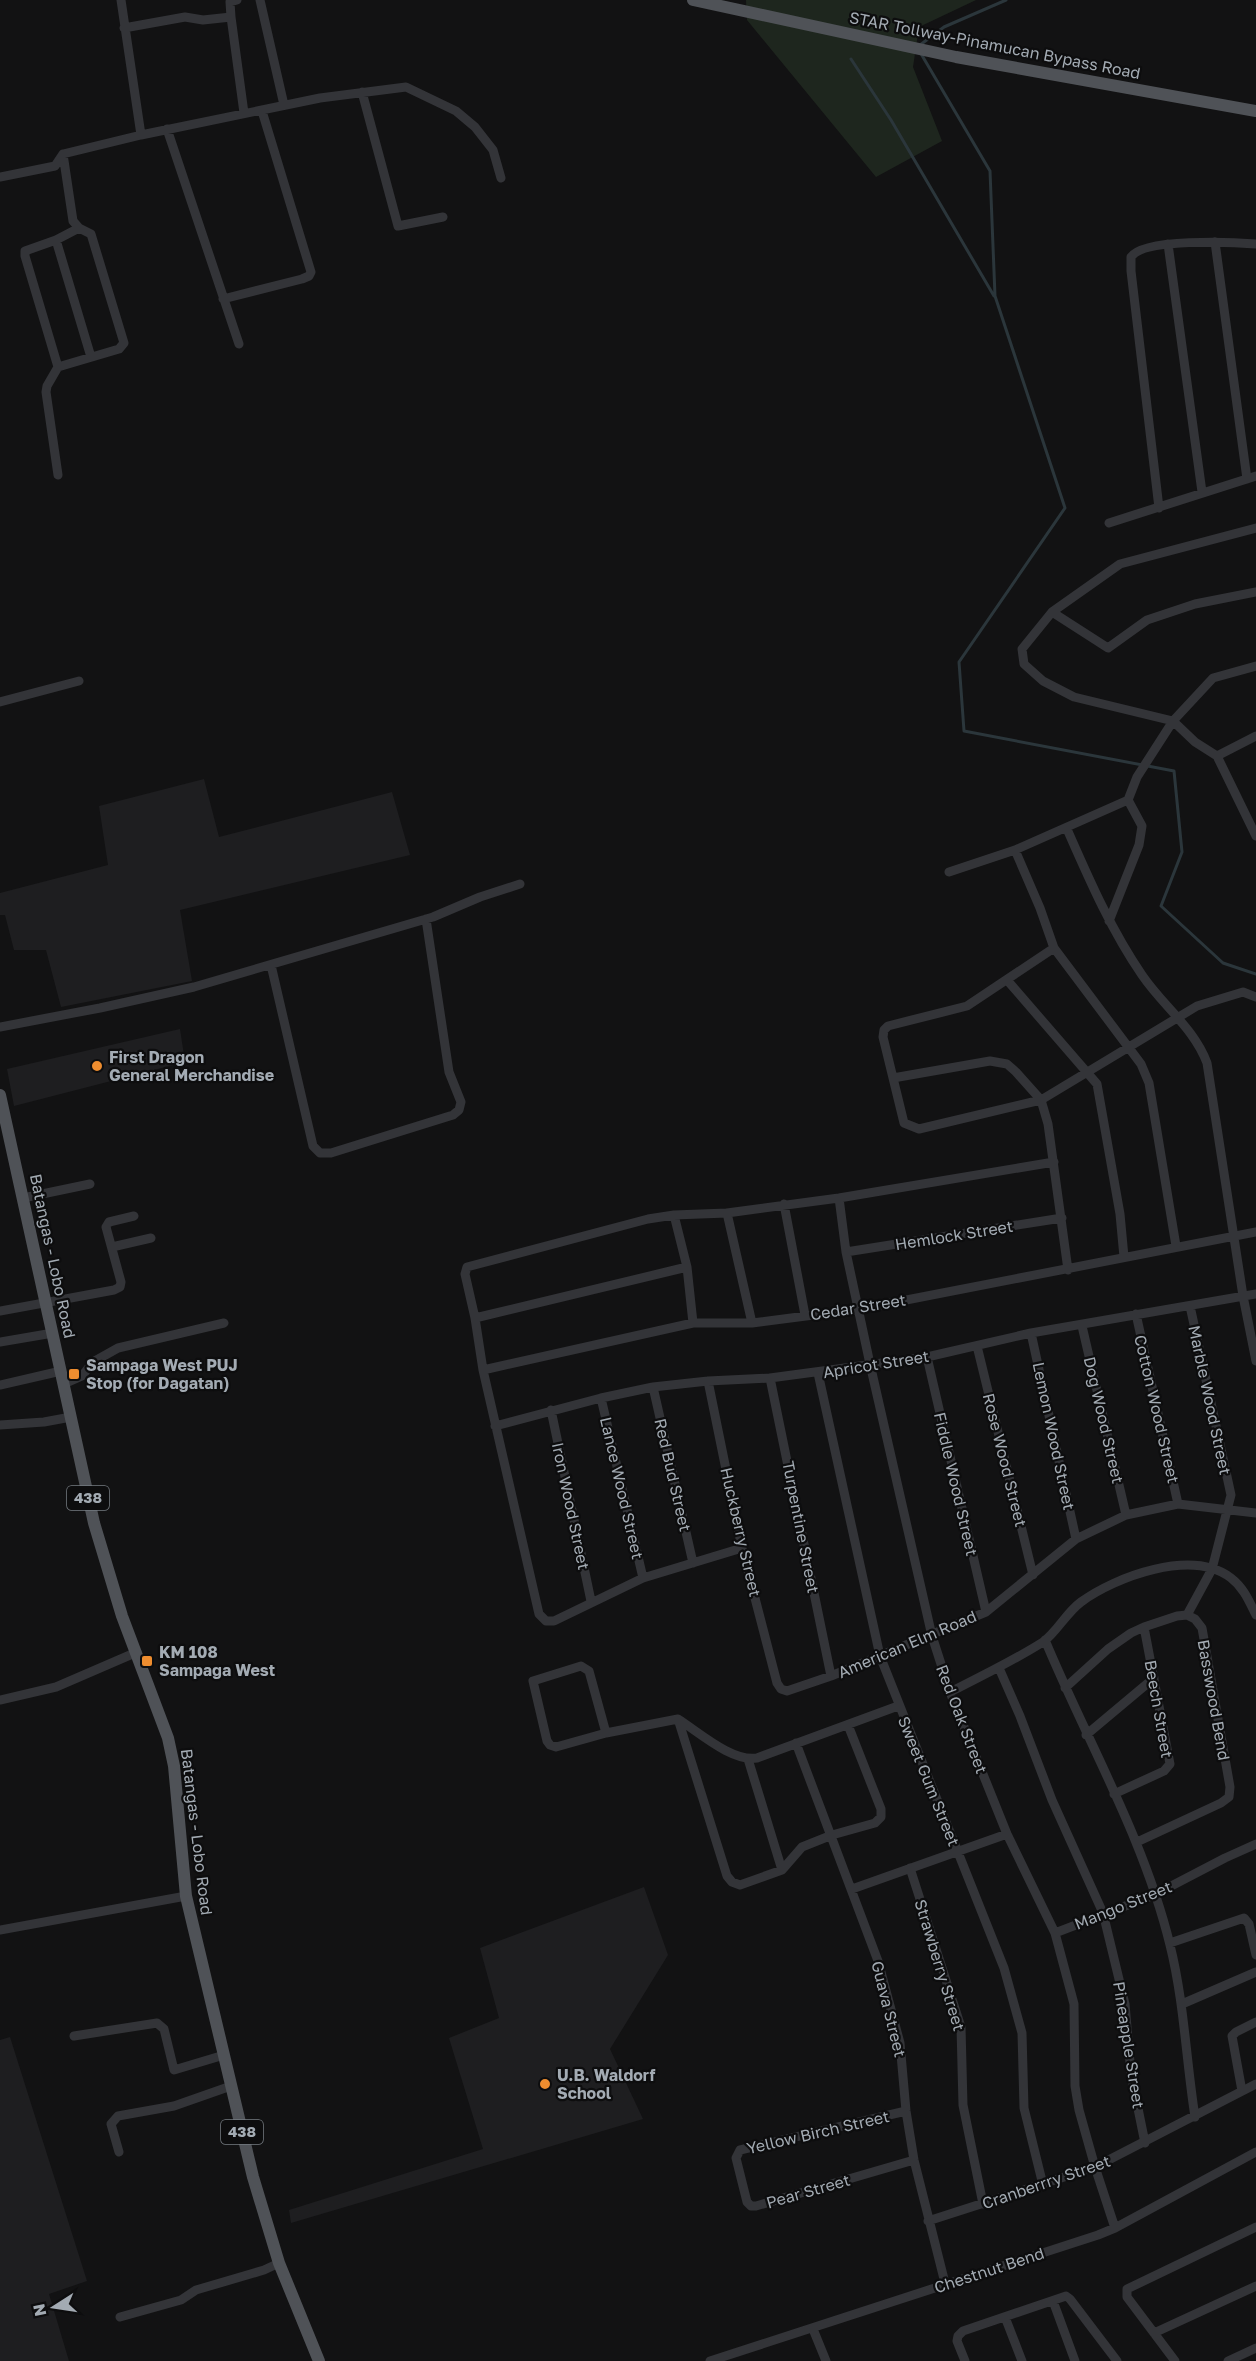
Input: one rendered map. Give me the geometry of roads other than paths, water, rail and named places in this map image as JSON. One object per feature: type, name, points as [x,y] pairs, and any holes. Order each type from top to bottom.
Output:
[{"type":"main road","name":"STAR Tollway-Pinamucan Bypass Road","points":[[693,0],[956,57],[1256,111]]},
{"type":"main road","name":"Batangas - Lobo Road","points":[[1,1100],[94,1523],[123,1616],[168,1738],[174,1766],[186,1896],[255,2185],[279,2263],[320,2361]]},
{"type":"street","points":[[121,0],[141,135]]},
{"type":"street","points":[[237,0],[230,2],[244,113]]},
{"type":"street","points":[[260,0],[284,105]]},
{"type":"street","points":[[124,28],[185,17],[203,20],[231,17]]},
{"type":"street","points":[[0,177],[55,166],[63,154],[166,129],[284,105],[406,87],[456,111],[475,127],[493,150],[501,178]]},
{"type":"street","points":[[362,92],[398,226],[443,217]]},
{"type":"street","points":[[223,299],[302,279],[309,276],[310,272],[262,111]]},
{"type":"street","points":[[166,129],[239,345]]},
{"type":"street","points":[[58,475],[47,386],[58,367],[119,349],[124,343],[91,234],[79,228],[73,221],[63,154]]},
{"type":"street","points":[[58,367],[25,251],[56,240],[79,228]]},
{"type":"street","points":[[56,240],[91,357]]},
{"type":"street","points":[[1159,508],[1130,261],[1138,250],[1168,244],[1215,242],[1256,244]]},
{"type":"street","points":[[1109,523],[1251,477],[1215,242]]},
{"type":"street","points":[[1168,244],[1202,492]]},
{"type":"street","points":[[1256,528],[1120,564],[1052,612],[1022,649],[1024,664],[1043,681],[1074,697],[1173,721],[1195,742],[1217,756],[1256,836]]},
{"type":"street","points":[[1239,534],[1256,534]]},
{"type":"street","points":[[1052,612],[1108,648],[1147,620],[1196,604],[1256,592]]},
{"type":"street","points":[[949,872],[1015,850],[1067,829],[1128,800],[1137,777],[1173,721],[1213,678],[1256,666]]},
{"type":"street","points":[[0,702],[79,681]]},
{"type":"street","points":[[1217,756],[1256,736]]},
{"type":"street","points":[[1109,921],[1139,845],[1142,826],[1128,800]]},
{"type":"street","points":[[1067,829],[1109,921],[1143,976],[1177,1019],[1191,1032],[1201,1047],[1207,1063],[1233,1236],[1256,1361]]},
{"type":"street","points":[[1015,850],[1054,948],[1141,1064],[1149,1083],[1176,1246]]},
{"type":"street","points":[[0,1027],[194,987],[426,919],[520,884]]},
{"type":"street","points":[[271,965],[313,1146],[320,1153],[331,1153],[453,1115],[459,1110],[461,1102],[450,1072],[426,919]]},
{"type":"street","points":[[1054,948],[967,1005],[888,1026],[884,1030],[883,1037],[904,1123],[919,1129],[1041,1100],[1197,1006],[1243,992],[1256,997]]},
{"type":"street","points":[[1007,980],[1097,1084],[1120,1214],[1124,1257]]},
{"type":"street","points":[[893,1078],[990,1061],[1007,1065],[1041,1100],[1048,1124],[1068,1270]]},
{"type":"street","points":[[742,1548],[643,1578],[591,1601],[554,1621],[546,1621],[539,1614],[483,1370],[465,1274],[467,1267],[648,1219],[674,1215],[727,1213],[839,1198],[1054,1162]]},
{"type":"street","points":[[23,1198],[90,1184]]},
{"type":"street","name":"Red Oak Street","points":[[839,1198],[846,1252],[932,1636],[950,1692],[1007,1834],[1054,1933],[1074,2004],[1075,2085],[1095,2167],[1115,2228]]},
{"type":"street","points":[[784,1204],[805,1315]]},
{"type":"street","points":[[727,1213],[752,1323]]},
{"type":"street","points":[[674,1215],[687,1267],[693,1323]]},
{"type":"street","points":[[0,1311],[120,1287],[121,1282],[107,1224],[135,1216]]},
{"type":"street","name":"Hemlock Street","points":[[846,1252],[1062,1218]]},
{"type":"street","name":"Cedar Street","points":[[483,1370],[693,1323],[752,1323],[860,1309],[1256,1232]]},
{"type":"street","points":[[112,1247],[151,1238]]},
{"type":"street","points":[[475,1318],[687,1267]]},
{"type":"street","name":"Apricot Street","points":[[495,1426],[551,1410],[652,1388],[708,1381],[818,1373],[927,1357],[1031,1333],[1082,1326],[1136,1314],[1256,1294]]},
{"type":"street","name":"Marble Wood Street","points":[[1190,1306],[1231,1495],[1227,1508]]},
{"type":"street","name":"Cotton Wood Street","points":[[1136,1314],[1178,1504]]},
{"type":"street","points":[[0,1385],[82,1376],[93,1362],[118,1348],[224,1323]]},
{"type":"street","name":"Dog Wood Street","points":[[1082,1326],[1126,1515]]},
{"type":"street","points":[[0,1342],[53,1333]]},
{"type":"street","name":"Lemon Wood Street","points":[[1031,1333],[1076,1539]]},
{"type":"street","name":"Rose Wood Street","points":[[977,1346],[1033,1575]]},
{"type":"street","name":"Fiddle Wood Street","points":[[927,1357],[986,1612]]},
{"type":"street","name":"Sweet Gum Street","points":[[818,1373],[880,1656],[1004,1968],[1022,2033],[1024,2108],[1043,2186]]},
{"type":"street","name":"Turpentine Street","points":[[770,1378],[831,1676]]},
{"type":"street","name":"Huckberry Street","points":[[708,1381],[742,1548],[777,1683]]},
{"type":"street","name":"Red Bud Street","points":[[652,1388],[693,1563]]},
{"type":"street","name":"Lance Wood Street","points":[[602,1398],[643,1578]]},
{"type":"street","name":"Iron Wood Street","points":[[551,1410],[591,1601]]},
{"type":"street","points":[[0,1425],[45,1422],[71,1417]]},
{"type":"street","name":"American Elm Road","points":[[777,1683],[781,1689],[787,1691],[932,1636],[986,1612],[1076,1539],[1126,1515],[1178,1504],[1227,1508]]},
{"type":"street","points":[[1065,1688],[1108,1649],[1131,1633],[1166,1619],[1187,1616],[1212,1569],[1227,1508],[1256,1513]]},
{"type":"street","points":[[950,1692],[999,1668],[1045,1640],[1079,1604],[1097,1591],[1151,1569],[1180,1564],[1212,1569],[1230,1577],[1246,1593],[1256,1615]]},
{"type":"street","name":"Basswood Bend","points":[[1137,1842],[1221,1803],[1226,1800],[1230,1792],[1202,1628],[1195,1619],[1187,1616]]},
{"type":"street","name":"Beech Street","points":[[1114,1794],[1164,1771],[1170,1764],[1144,1627]]},
{"type":"street","points":[[1045,1640],[1086,1735],[1137,1842],[1170,1943],[1182,2004],[1186,2059],[1195,2117]]},
{"type":"street","points":[[0,1700],[56,1687],[137,1652]]},
{"type":"street","points":[[606,1733],[586,1667],[581,1666],[533,1681],[532,1685],[547,1741],[556,1747],[606,1733],[678,1719],[733,1755],[748,1759],[898,1706]]},
{"type":"street","name":"Pineapple Street","points":[[999,1668],[1052,1800],[1103,1913],[1125,2004],[1131,2074],[1144,2143]]},
{"type":"street","points":[[1086,1735],[1154,1678]]},
{"type":"street","points":[[678,1719],[727,1876],[732,1882],[740,1885],[782,1870],[802,1847],[832,1835],[875,1823],[881,1817],[881,1809],[848,1725]]},
{"type":"street","name":"Guava Street","points":[[796,1743],[878,1961],[900,2043],[906,2111],[914,2160],[945,2283]]},
{"type":"street","points":[[748,1759],[782,1870]]},
{"type":"street","points":[[852,1889],[1007,1834]]},
{"type":"street","name":"Mango Street","points":[[1054,1933],[1154,1895],[1256,1844]]},
{"type":"street","name":"Strawberry Street","points":[[910,1869],[961,2027],[963,2105],[983,2204]]},
{"type":"street","points":[[0,1930],[186,1896]]},
{"type":"street","points":[[1170,1943],[1244,1918],[1249,1924],[1256,1954]]},
{"type":"street","points":[[1182,2004],[1256,1972]]},
{"type":"street","points":[[1242,2091],[1231,2041],[1233,2034],[1256,2022]]},
{"type":"street","points":[[74,2036],[157,2023],[164,2029],[174,2070],[224,2055]]},
{"type":"street","name":"Cranberrry Street","points":[[928,2221],[1043,2186],[1095,2167],[1256,2084]]},
{"type":"street","points":[[119,2152],[111,2124],[118,2116],[174,2106],[231,2086]]},
{"type":"street","name":"Yellow Birch Street","points":[[736,2158],[740,2150],[906,2111]]},
{"type":"street","name":"Chestnut Bend","points":[[710,2361],[1115,2228],[1256,2152]]},
{"type":"street","name":"Pear Street","points":[[736,2158],[747,2202],[751,2206],[914,2160]]},
{"type":"street","points":[[1175,2361],[1127,2297],[1129,2288],[1256,2227]]},
{"type":"street","points":[[120,2317],[181,2300],[196,2290],[245,2276],[279,2263]]},
{"type":"street","points":[[1154,2333],[1256,2286]]},
{"type":"street","points":[[964,2361],[957,2341],[963,2331],[1066,2296],[1117,2361]]},
{"type":"street","points":[[1053,2301],[1075,2361]]},
{"type":"street","points":[[1005,2317],[1022,2361]]},
{"type":"street","points":[[813,2329],[826,2361]]},
{"type":"street","points":[[1228,2361],[1256,2348]]},
{"type":"waterway","points":[[920,45],[944,27],[1006,0]]},
{"type":"waterway","points":[[920,52],[990,171],[995,296],[1065,508],[959,662],[964,731],[1174,771],[1182,852],[1161,906],[1223,963],[1256,974]]},
{"type":"waterway","points":[[851,59],[891,120],[994,296]]},
{"type":"place","name":"First Dragon General Merchandise","points":[[97,1066]]},
{"type":"place","name":"Sampaga West PUJ Stop (for Dagatan)","points":[[74,1374]]},
{"type":"place","name":"KM 108 Sampaga West","points":[[147,1661]]},
{"type":"place","name":"U.B. Waldorf School","points":[[545,2084]]}]
